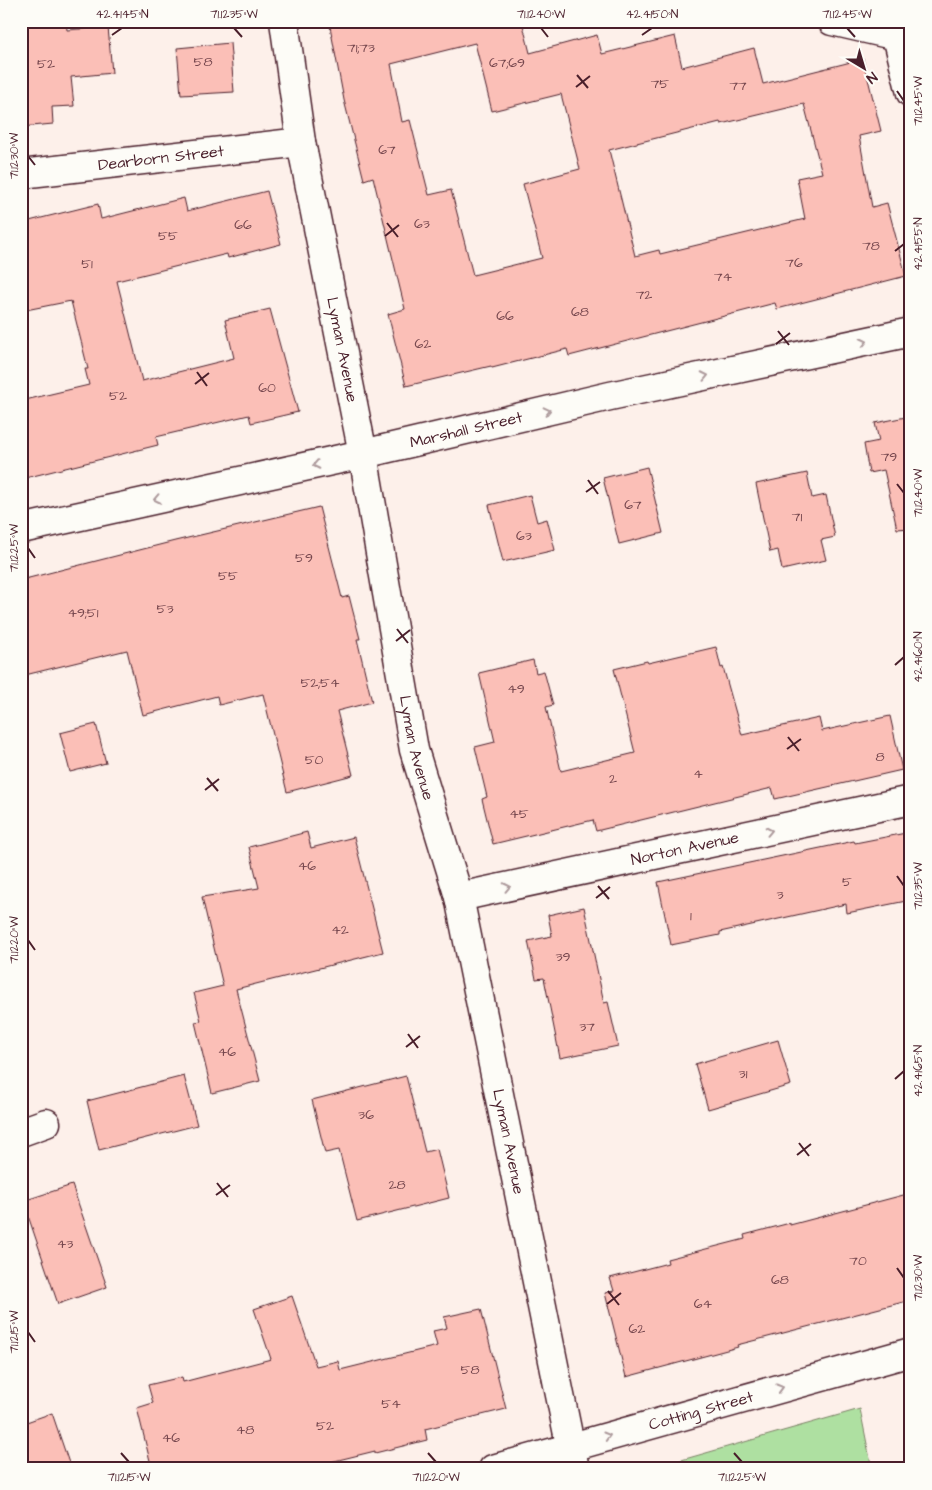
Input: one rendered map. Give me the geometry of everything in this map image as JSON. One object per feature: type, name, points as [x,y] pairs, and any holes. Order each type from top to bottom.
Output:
[{"type":"street","name":"Lyman Avenue","points":[[284,21],[301,142],[363,454],[414,750],[460,898],[572,1458]]},
{"type":"street","points":[[832,21],[897,36],[911,93]]},
{"type":"street","name":"Dearborn Street","points":[[21,174],[301,142]]},
{"type":"street","name":"Marshall Street","points":[[21,529],[363,454],[610,396],[911,332]]},
{"type":"street","name":"Norton Avenue","points":[[460,898],[911,800]]},
{"type":"street","name":"Cotting Street","points":[[492,1469],[572,1458],[911,1352]]},
{"type":"green space","points":[[860,1409],[872,1469],[650,1469]]},
{"type":"building","points":[[66,21],[67,30],[108,27],[112,73],[71,77],[74,106],[52,107],[53,124],[21,127],[21,24]]},
{"type":"building","points":[[329,21],[522,21],[530,53],[597,35],[602,54],[675,36],[682,67],[754,48],[763,84],[863,59],[881,131],[859,136],[872,207],[887,203],[906,276],[777,309],[775,303],[569,356],[567,349],[492,368],[491,366],[406,386],[388,314],[405,309],[373,177],[364,180],[344,100]],"holes":[[[475,43],[492,111],[561,94],[580,169],[523,184],[542,258],[473,275],[451,190],[429,195],[410,120],[402,122],[391,64]],[[804,104],[822,173],[797,178],[805,219],[660,254],[659,250],[635,256],[609,150],[720,122],[721,124]]]},
{"type":"building","points":[[230,43],[234,92],[181,95],[177,48]]},
{"type":"building","points":[[267,191],[281,244],[228,258],[227,254],[117,281],[142,381],[234,358],[225,320],[270,309],[298,412],[251,423],[249,415],[156,437],[158,445],[21,479],[21,401],[89,385],[85,369],[88,369],[71,301],[21,311],[21,223],[98,204],[101,219],[184,198],[187,211]]},
{"type":"building","points":[[911,416],[911,528],[897,529],[884,470],[869,473],[864,444],[879,441],[875,423]]},
{"type":"building","points":[[647,467],[663,533],[619,544],[603,478]]},
{"type":"building","points":[[807,473],[812,498],[826,495],[835,537],[821,540],[826,560],[782,570],[778,550],[770,552],[756,484]]},
{"type":"building","points":[[530,495],[537,522],[547,519],[555,550],[503,562],[489,505]]},
{"type":"building","points":[[319,507],[342,598],[349,596],[360,639],[357,639],[372,702],[337,711],[353,775],[287,792],[263,694],[219,705],[217,696],[143,715],[127,650],[21,676],[21,580]]},
{"type":"building","points":[[716,647],[742,735],[819,718],[822,731],[890,716],[902,770],[775,799],[772,788],[596,831],[593,820],[493,844],[482,799],[487,797],[475,747],[495,742],[479,673],[533,660],[536,673],[544,671],[553,705],[546,707],[561,771],[635,753],[614,669]]},
{"type":"building","points":[[96,724],[106,763],[70,772],[60,733]]},
{"type":"building","points":[[307,832],[311,848],[354,837],[383,952],[236,989],[260,1081],[212,1093],[195,1022],[201,1021],[194,993],[223,986],[202,897],[259,888],[249,847]]},
{"type":"building","points":[[911,832],[911,900],[847,913],[846,904],[671,945],[658,882],[854,841],[855,843]]},
{"type":"building","points":[[584,907],[604,1003],[608,1002],[618,1046],[560,1058],[544,978],[536,979],[528,941],[552,936],[548,915]]},
{"type":"building","points":[[778,1040],[791,1085],[708,1109],[695,1064]]},
{"type":"building","points":[[184,1076],[197,1125],[99,1150],[87,1101]]},
{"type":"building","points":[[406,1076],[425,1152],[437,1149],[449,1198],[357,1221],[339,1150],[325,1153],[312,1100]]},
{"type":"building","points":[[72,1185],[107,1287],[58,1304],[23,1201]]},
{"type":"building","points":[[911,1193],[911,1300],[737,1345],[738,1347],[626,1377],[605,1293],[614,1291],[610,1278],[668,1263],[667,1259],[745,1239],[744,1235],[790,1223],[790,1225]]},
{"type":"building","points":[[292,1296],[316,1366],[338,1361],[340,1370],[437,1346],[433,1331],[447,1328],[444,1317],[481,1309],[506,1409],[425,1429],[427,1440],[302,1469],[152,1469],[137,1408],[153,1403],[148,1385],[182,1377],[183,1382],[271,1359],[254,1309]]},
{"type":"building","points":[[52,1413],[71,1469],[27,1469],[21,1453],[21,1424]]}]
